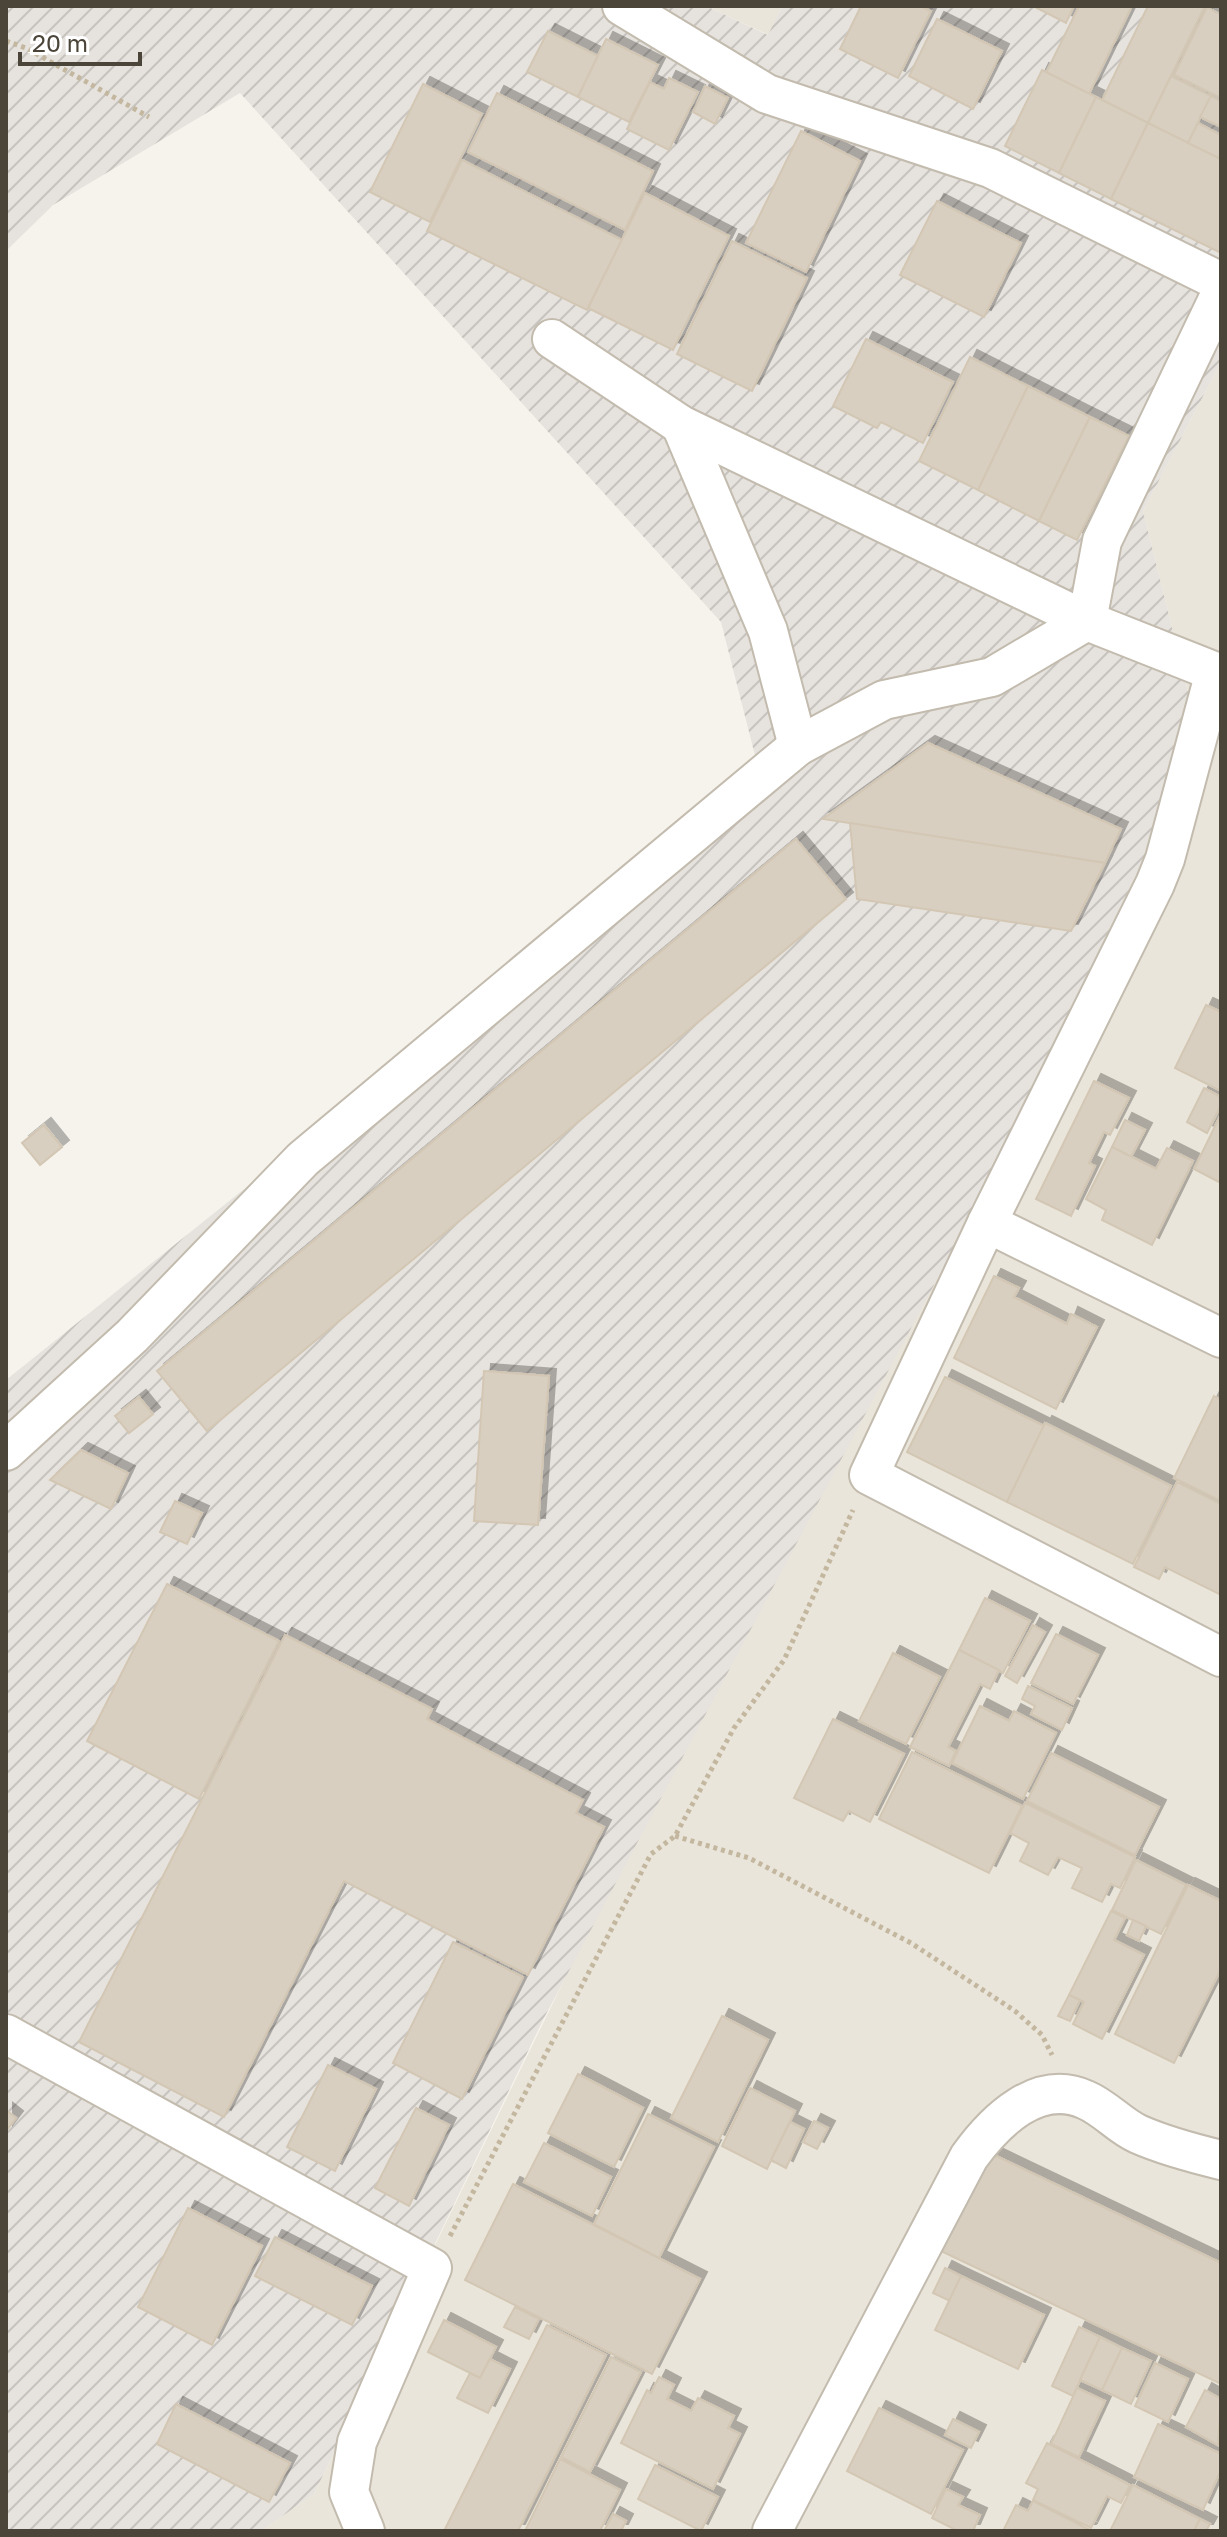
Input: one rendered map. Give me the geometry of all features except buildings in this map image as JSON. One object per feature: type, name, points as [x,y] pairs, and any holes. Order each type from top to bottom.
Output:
[{"type":"street","points":[[622,6],[767,94],[990,168],[1221,282]]},
{"type":"street","points":[[6,1451],[132,1336],[303,1159],[798,746],[884,700],[992,677],[1087,621],[1102,541],[1221,293]]},
{"type":"street","points":[[552,339],[681,425],[1087,621],[1218,673],[1165,859],[1155,884],[987,1223],[869,1475],[1221,1657]]},
{"type":"street","points":[[681,425],[768,631],[798,746]]},
{"type":"street","points":[[987,1223],[1221,1338]]},
{"type":"street","points":[[6,2034],[432,2268],[357,2442],[349,2492],[365,2531]]},
{"type":"street","points":[[772,2531],[969,2157],[988,2131],[1018,2107],[1050,2094],[1069,2094],[1088,2101],[1135,2133],[1179,2150],[1221,2160]]},
{"type":"path","points":[[6,41],[26,48],[149,117]]},
{"type":"path","points":[[432,2268],[651,1854],[675,1836],[734,1728],[784,1660],[869,1475]]},
{"type":"path","points":[[675,1836],[749,1858],[911,1943],[1015,2011],[1042,2035],[1069,2094]]},
{"type":"shaded area","points":[[6,6],[706,6],[768,35],[782,6],[1221,6],[1221,362],[1143,511],[1189,696],[1158,864],[544,2018],[314,2494],[261,2531],[6,2531],[6,1380],[760,775],[721,622],[240,93],[53,205],[6,251]]},
{"type":"shaded area","points":[[706,6],[782,6],[769,35]]},
{"type":"shaded area","points":[[1221,362],[1221,2531],[261,2531],[314,2494],[1189,696],[1143,511]]}]
